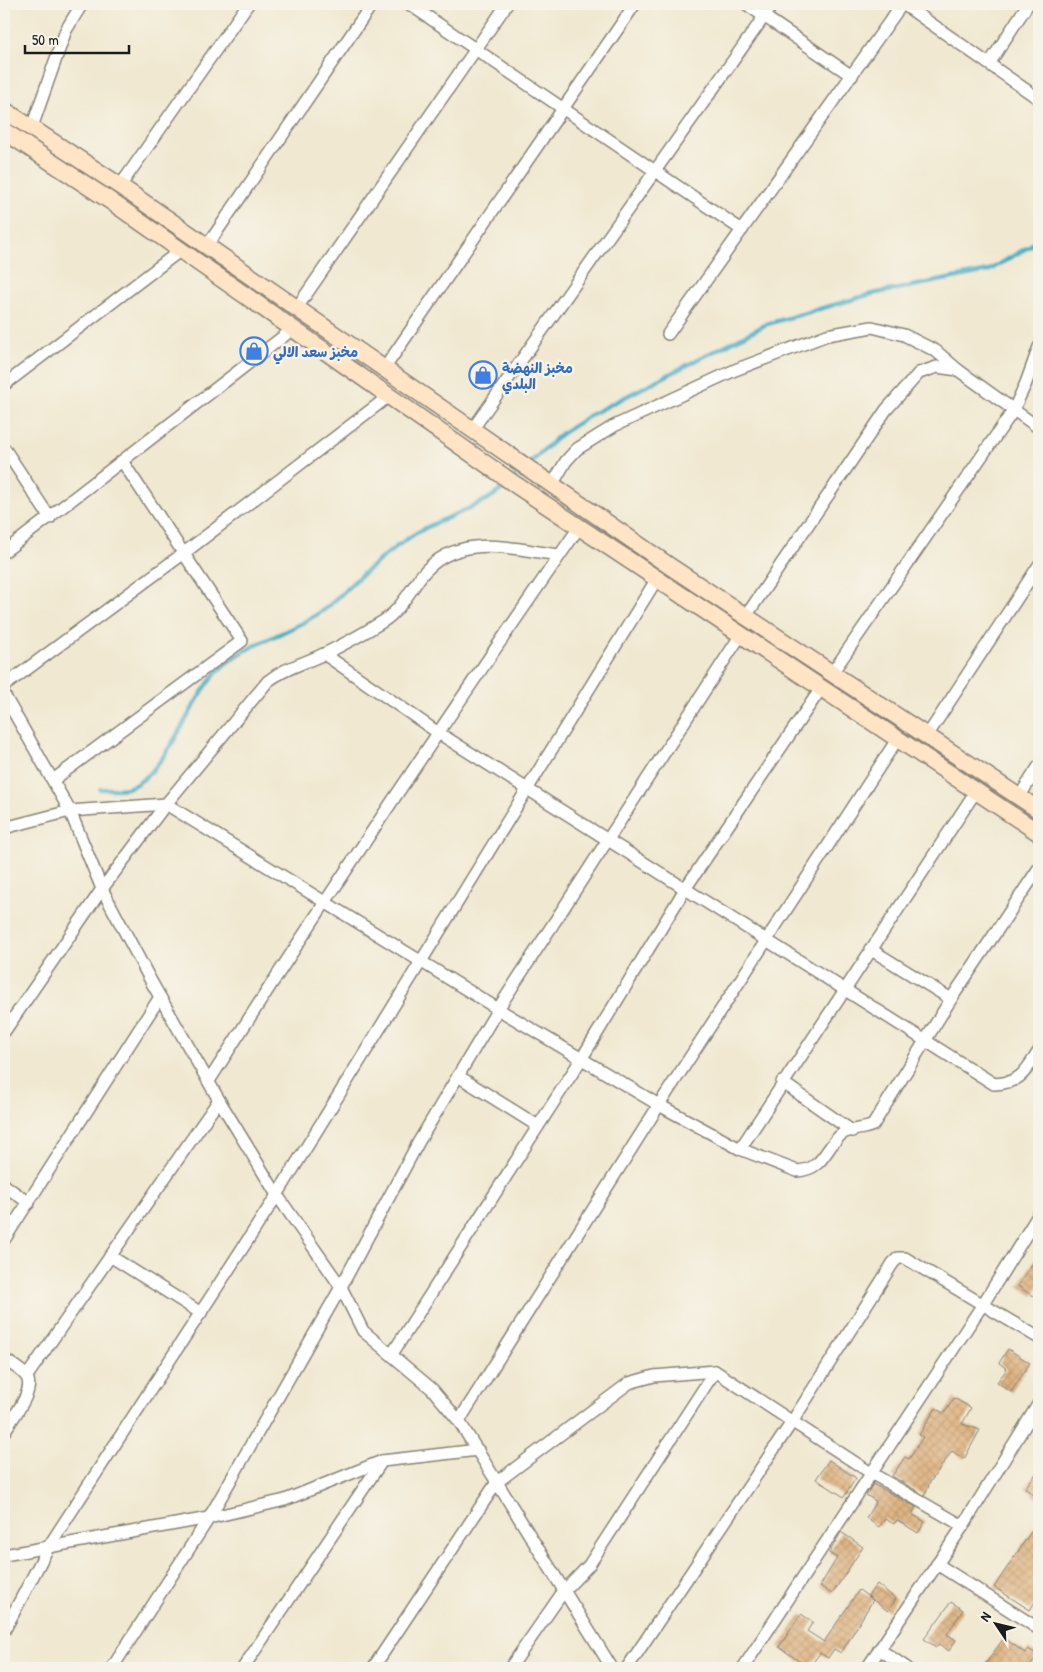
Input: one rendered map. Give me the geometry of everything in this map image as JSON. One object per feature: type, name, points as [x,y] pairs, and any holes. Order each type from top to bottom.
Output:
[{"type":"main road","points":[[4,110],[120,186],[532,472],[1039,810]]},
{"type":"main road","points":[[4,131],[52,161],[181,250],[516,485],[658,577],[1039,833]]},
{"type":"street","points":[[32,127],[66,30],[82,4]]},
{"type":"street","points":[[120,186],[248,4]]},
{"type":"street","points":[[207,246],[372,4]]},
{"type":"street","points":[[410,4],[742,230]]},
{"type":"street","points":[[296,309],[507,4]]},
{"type":"street","points":[[384,369],[635,4]]},
{"type":"street","points":[[746,4],[852,76]]},
{"type":"street","points":[[472,430],[657,171],[773,4]]},
{"type":"street","points":[[668,334],[902,4],[1039,99]]},
{"type":"street","points":[[989,64],[1028,4]]},
{"type":"street","points":[[4,385],[181,250]]},
{"type":"street","points":[[552,485],[566,461],[576,449],[614,426],[734,370],[827,335],[872,327],[904,335],[936,350],[958,370],[1012,411],[1039,428]]},
{"type":"street","points":[[4,552],[293,330]]},
{"type":"street","points":[[832,673],[1012,411],[1026,383],[1039,347]]},
{"type":"street","points":[[746,616],[863,442],[905,387],[919,373],[936,367],[958,370]]},
{"type":"street","points":[[4,686],[184,554],[389,396]]},
{"type":"street","points":[[4,448],[50,518]]},
{"type":"street","points":[[52,780],[242,641],[122,461]]},
{"type":"street","points":[[209,1081],[325,900],[437,732],[580,526]]},
{"type":"street","points":[[4,1032],[102,889],[166,804],[268,681],[282,671],[324,654],[385,621],[395,612],[424,573],[441,558],[456,550],[471,546],[491,546],[559,556]]},
{"type":"street","points":[[927,736],[1039,565]]},
{"type":"street","points":[[4,1631],[49,1546],[277,1195],[423,962],[658,577]]},
{"type":"street","points":[[112,1668],[209,1518],[341,1287],[418,1143],[498,1009],[606,840],[742,634]]},
{"type":"street","points":[[324,654],[437,732],[529,788],[606,840],[994,1084],[1008,1083],[1022,1076],[1039,1051]]},
{"type":"street","points":[[392,1354],[582,1058],[686,889],[822,687]]},
{"type":"street","points":[[4,695],[70,811],[102,889],[160,997],[219,1100],[277,1195],[341,1287],[363,1331],[432,1389],[459,1421],[612,1668]]},
{"type":"street","points":[[459,1421],[659,1105],[898,738]]},
{"type":"street","points":[[1019,797],[1039,766]]},
{"type":"street","points":[[740,1149],[782,1082],[976,791]]},
{"type":"street","points":[[5,829],[70,811],[166,804],[325,900],[498,1009],[659,1105],[740,1149],[797,1171],[807,1170],[816,1166],[841,1135],[873,1124],[951,999],[1039,868]]},
{"type":"street","points":[[870,949],[951,999]]},
{"type":"street","points":[[4,1240],[160,997]]},
{"type":"street","points":[[458,1076],[538,1126]]},
{"type":"street","points":[[782,1082],[852,1131]]},
{"type":"street","points":[[26,1376],[219,1100]]},
{"type":"street","points":[[4,1185],[29,1203]]},
{"type":"street","points":[[743,1668],[983,1304],[1039,1214]]},
{"type":"street","points":[[110,1256],[201,1312]]},
{"type":"street","points":[[628,1668],[792,1422],[898,1258],[905,1258],[1039,1338]]},
{"type":"street","points":[[4,1359],[26,1376],[30,1385],[26,1396],[4,1432]]},
{"type":"street","points":[[510,1668],[564,1592],[589,1565],[715,1371]]},
{"type":"street","points":[[373,1668],[498,1482],[629,1383],[654,1376],[715,1371],[871,1473],[963,1526]]},
{"type":"street","points":[[867,1668],[963,1526],[1039,1403]]},
{"type":"street","points":[[4,1555],[209,1518],[285,1500],[382,1461],[478,1450]]},
{"type":"street","points":[[243,1668],[382,1461]]},
{"type":"street","points":[[937,1564],[1038,1627]]},
{"type":"street","points":[[879,1649],[907,1668]]},
{"type":"building","points":[[1039,1253],[1039,1286],[1033,1296],[1018,1286]]},
{"type":"building","points":[[1008,1349],[1030,1363],[1011,1392],[997,1382],[1007,1369],[999,1363]]},
{"type":"building","points":[[954,1398],[971,1408],[962,1424],[980,1430],[964,1459],[952,1451],[928,1485],[924,1495],[892,1476],[905,1457],[909,1459],[923,1437],[919,1435],[936,1408],[944,1414]]},
{"type":"building","points":[[829,1460],[856,1478],[844,1497],[816,1479]]},
{"type":"building","points":[[1039,1470],[1039,1499],[1025,1488]]},
{"type":"building","points":[[873,1484],[916,1507],[912,1514],[925,1522],[918,1533],[897,1520],[894,1524],[885,1519],[879,1527],[866,1518],[876,1501],[866,1495]]},
{"type":"building","points":[[1039,1520],[1039,1595],[1030,1610],[994,1587]]},
{"type":"building","points":[[841,1532],[863,1547],[832,1594],[820,1586],[837,1558],[829,1553]]},
{"type":"building","points":[[877,1584],[896,1599],[888,1611],[868,1596]]},
{"type":"building","points":[[859,1590],[873,1600],[841,1653],[834,1649],[828,1658],[820,1653],[809,1668],[779,1647],[801,1614],[813,1622],[807,1631],[824,1642]]},
{"type":"building","points":[[951,1602],[963,1610],[947,1634],[956,1640],[949,1651],[939,1644],[936,1647],[924,1639]]},
{"type":"building","points":[[1004,1638],[1025,1653],[1028,1649],[1038,1655],[1029,1668],[993,1668],[986,1663]]},
{"type":"waterway","points":[[513,479],[561,434],[592,414],[767,324],[872,294],[988,271],[1030,246],[1039,236]]},
{"type":"waterway","points":[[100,789],[126,788],[143,779],[167,752],[209,682],[231,660],[257,644],[299,625],[325,609],[359,577],[411,536],[487,499],[508,484]]},
{"type":"place","name":"مخبز سعد الالي","points":[[254,351]]},
{"type":"place","name":"مخبز النهضة البلدي","points":[[483,375]]}]
